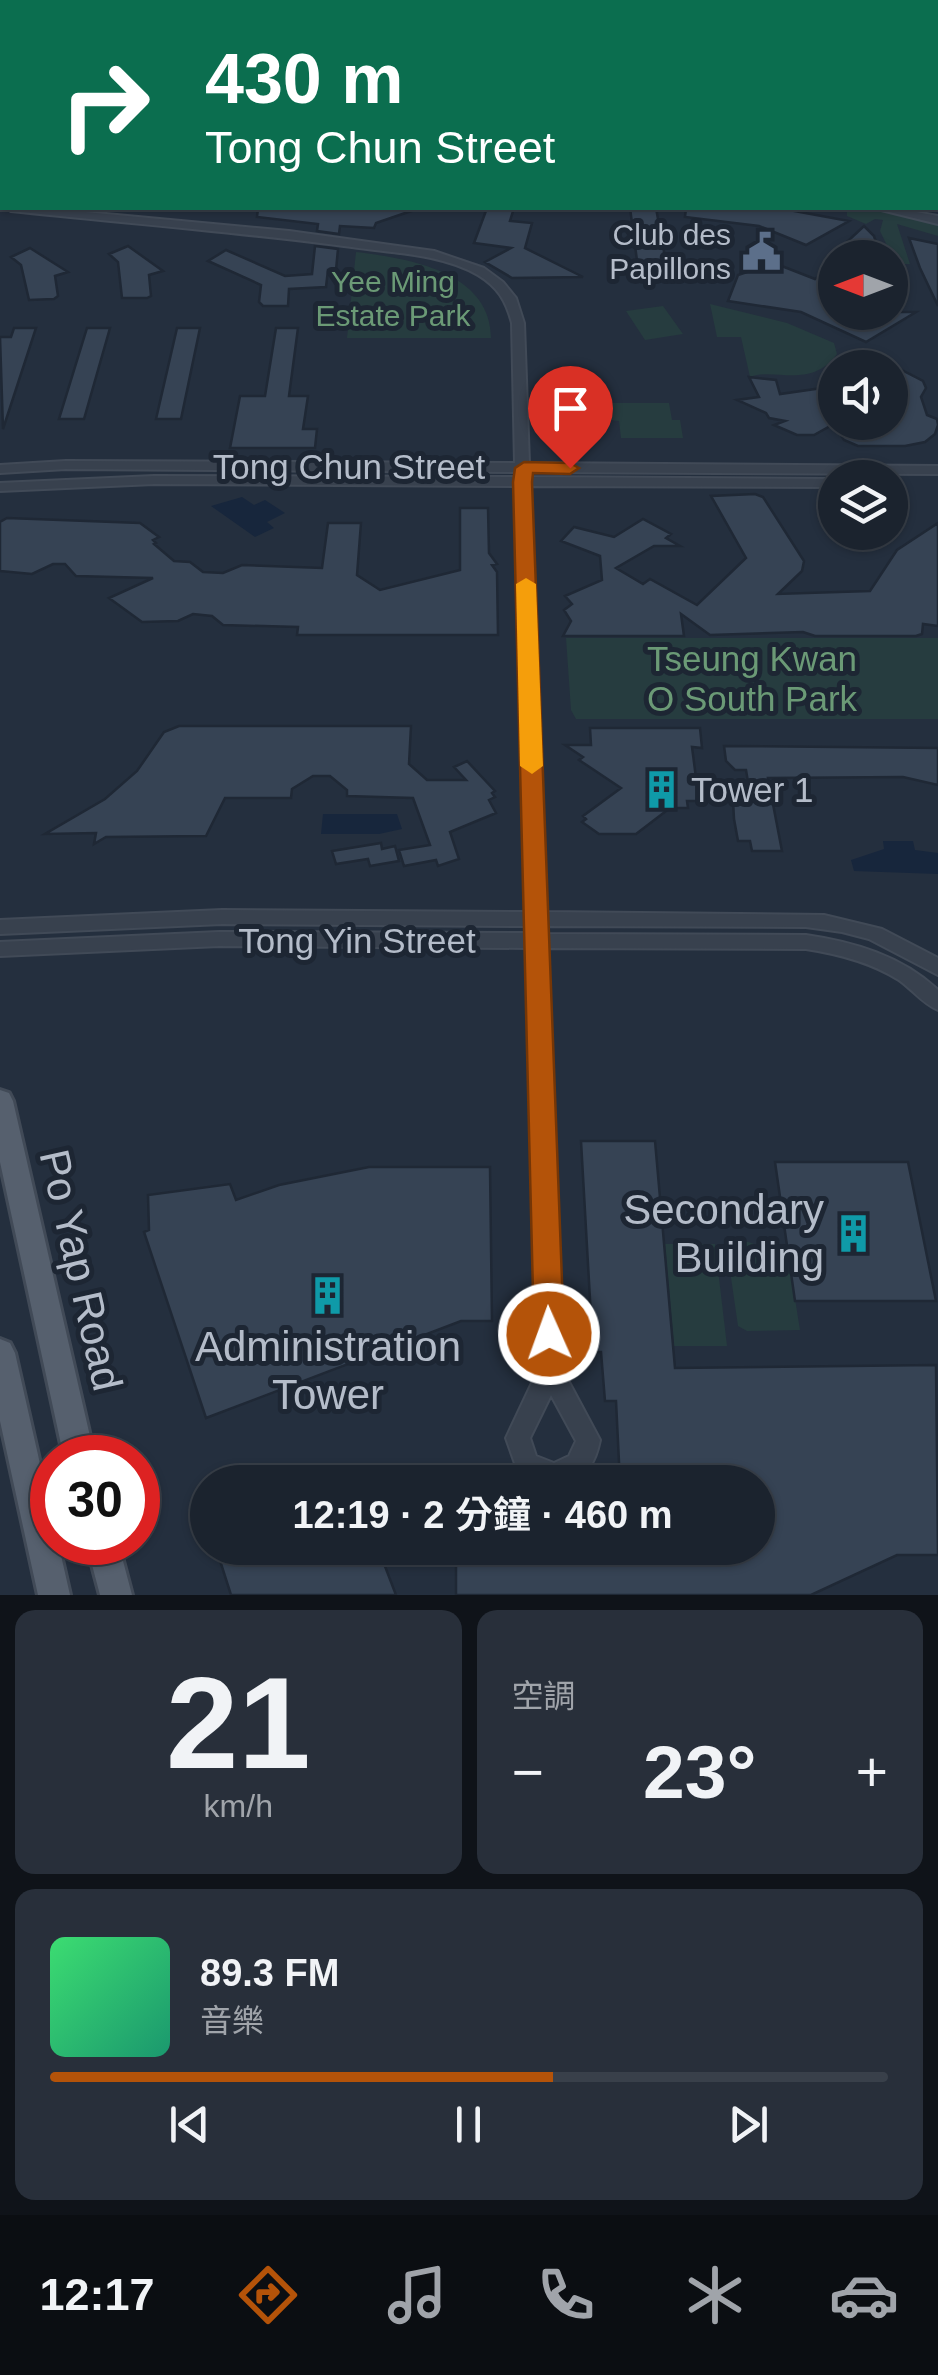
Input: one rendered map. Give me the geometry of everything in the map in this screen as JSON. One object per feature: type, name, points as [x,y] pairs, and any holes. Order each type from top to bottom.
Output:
[{"type":"main road","name":"Po Yap Road","points":[[0,1101],[75,1435]]},
{"type":"main road","points":[[0,1352],[54,1595]]},
{"type":"main road","points":[[108,1565],[116,1595]]},
{"type":"street","points":[[30,210],[355,243],[434,255],[480,272],[512,301],[518,323],[524,475],[534,930],[550,1371]]},
{"type":"street","points":[[889,210],[938,220]]},
{"type":"street","points":[[43,484],[57,478],[66,464]]},
{"type":"street","name":"Tong Chun Street","points":[[0,469],[66,464],[818,482]]},
{"type":"street","name":"Tong Chun Street","points":[[0,486],[154,480],[938,470]]},
{"type":"street","points":[[908,482],[938,482]]},
{"type":"street","name":"Tong Yin Street","points":[[0,927],[222,917],[825,944],[859,952],[891,966],[938,1002]]},
{"type":"street","name":"Tong Yin Street","points":[[0,949],[826,922],[887,938],[938,968]]},
{"type":"green space","points":[[905,210],[938,217],[938,236],[897,224],[902,240],[884,240],[880,231],[883,220],[866,224],[847,216],[847,212],[822,211]]},
{"type":"green space","name":"Yee Ming Estate Park","points":[[356,252],[421,264],[461,283],[477,297],[487,315],[491,338],[347,338]]},
{"type":"green space","points":[[710,304],[787,323],[834,343],[836,350],[818,350],[816,371],[750,377],[741,337],[717,337]]},
{"type":"green space","points":[[663,306],[683,334],[645,340],[626,311]]},
{"type":"green space","points":[[608,403],[669,403],[672,420],[680,420],[683,438],[621,438],[619,421],[610,420]]},
{"type":"green space","name":"Tseung Kwan O South Park","points":[[566,638],[938,638],[938,719],[576,719],[571,710]]},
{"type":"green space","points":[[730,1240],[788,1255],[800,1330],[747,1331],[738,1326],[726,1243]]},
{"type":"green space","points":[[665,1244],[715,1244],[727,1346],[674,1346]]},
{"type":"water","points":[[242,497],[254,505],[265,500],[285,513],[267,522],[274,528],[255,537],[211,506]]},
{"type":"water","points":[[323,814],[397,814],[402,829],[379,834],[321,834]]},
{"type":"water","points":[[883,841],[913,841],[915,850],[938,853],[938,874],[854,871],[851,860],[884,849]]},
{"type":"building","points":[[258,210],[414,210],[376,223],[374,228],[340,226],[339,234],[317,231],[318,224],[257,217]]},
{"type":"building","points":[[486,210],[513,210],[510,221],[532,223],[525,248],[583,277],[512,278],[485,262],[511,248],[474,243]]},
{"type":"building","points":[[630,210],[656,210],[667,268],[638,268]]},
{"type":"building","points":[[686,210],[789,210],[849,221],[806,245],[759,226],[685,217]]},
{"type":"building","points":[[864,226],[875,240],[849,240]]},
{"type":"building","points":[[909,238],[938,244],[938,306],[920,268]]},
{"type":"building","points":[[128,246],[163,271],[149,275],[151,296],[147,298],[122,298],[118,262],[109,254]]},
{"type":"building","points":[[315,246],[338,249],[336,270],[328,270],[326,287],[289,289],[288,306],[263,306],[259,302],[261,285],[208,261],[226,250],[285,276],[312,274]]},
{"type":"building","points":[[30,248],[68,272],[55,276],[58,296],[54,299],[29,300],[21,265],[11,257]]},
{"type":"building","points":[[774,263],[818,277],[818,320],[801,312],[728,301],[738,275]]},
{"type":"building","points":[[14,328],[36,328],[3,429],[0,337],[11,337]]},
{"type":"building","points":[[87,328],[110,328],[84,419],[59,419]]},
{"type":"building","points":[[177,328],[200,328],[181,419],[156,419]]},
{"type":"building","points":[[276,328],[298,328],[289,396],[308,396],[303,429],[317,429],[315,448],[230,448],[240,396],[265,396]]},
{"type":"building","points":[[840,330],[886,330],[866,342]]},
{"type":"building","points":[[908,373],[923,381],[926,388],[921,397],[927,415],[937,419],[935,434],[925,442],[905,446],[858,446],[844,440],[908,440]]},
{"type":"building","points":[[749,377],[776,380],[780,394],[818,389],[818,433],[797,435],[774,425],[785,421],[769,418],[737,400],[759,397]]},
{"type":"building","points":[[711,496],[763,497],[804,561],[802,571],[778,594],[870,591],[897,550],[908,550],[908,543],[938,523],[938,626],[923,624],[922,634],[916,636],[815,636],[803,632],[710,635],[681,614],[684,636],[563,636],[571,621],[564,610],[572,604],[565,596],[602,580],[600,556],[561,541],[574,527],[614,537],[643,519],[671,534],[666,538],[680,546],[654,546],[616,568],[643,584],[650,579],[697,605],[746,558]]},
{"type":"building","points":[[460,508],[488,508],[489,553],[497,564],[492,565],[497,572],[498,635],[297,635],[298,627],[223,625],[212,616],[193,614],[178,621],[142,622],[109,598],[153,578],[76,576],[65,564],[53,564],[32,574],[0,571],[0,522],[7,518],[140,523],[159,537],[153,540],[154,544],[174,561],[190,562],[203,572],[223,573],[242,565],[322,568],[328,523],[361,523],[357,575],[380,590],[460,570]]},
{"type":"building","points":[[179,726],[411,726],[409,764],[427,780],[466,780],[454,767],[467,761],[495,791],[495,797],[489,800],[496,813],[450,832],[459,859],[438,866],[436,860],[404,866],[399,850],[430,845],[413,798],[347,796],[347,790],[330,776],[313,776],[292,789],[291,798],[225,798],[206,836],[106,837],[94,844],[96,833],[45,834],[105,799],[137,771],[164,732]]},
{"type":"building","points":[[590,728],[700,728],[702,748],[692,747],[699,801],[687,801],[688,808],[670,808],[636,834],[599,834],[582,822],[586,819],[583,816],[621,788],[579,760],[583,757],[565,745],[591,745]]},
{"type":"building","points":[[724,746],[938,748],[938,785],[903,777],[768,778],[782,851],[752,851],[750,841],[738,841],[734,819],[733,800],[751,800],[746,770],[735,770],[726,761]]},
{"type":"building","points":[[381,843],[382,849],[395,846],[399,861],[370,866],[368,859],[336,864],[332,851]]},
{"type":"building","points":[[581,1141],[655,1141],[675,1368],[936,1365],[938,1555],[897,1555],[811,1595],[456,1595],[456,1565],[775,1565],[775,1465],[619,1465],[616,1401],[605,1401],[601,1352],[593,1352]]},
{"type":"building","name":"Secondary Building","points":[[775,1162],[908,1162],[936,1301],[795,1301]]},
{"type":"building","name":"Administration Tower","points":[[369,1167],[490,1167],[492,1321],[461,1321],[206,1418],[144,1232],[149,1230],[148,1195],[230,1184],[236,1200],[279,1185]]},
{"type":"building","points":[[221,1565],[385,1565],[396,1595],[231,1595]]},
{"type":"slow traffic","points":[[526,584],[532,766]]},
{"type":"place","name":"Club des Papillons","points":[[761,251]]},
{"type":"place","name":"Tower 1","points":[[661,789]]},
{"type":"place","name":"Secondary Building","points":[[854,1233]]},
{"type":"place","name":"Administration Tower","points":[[328,1295]]},
{"type":"route","points":[[549,1334],[523,482],[524,468],[570,468]]}]
